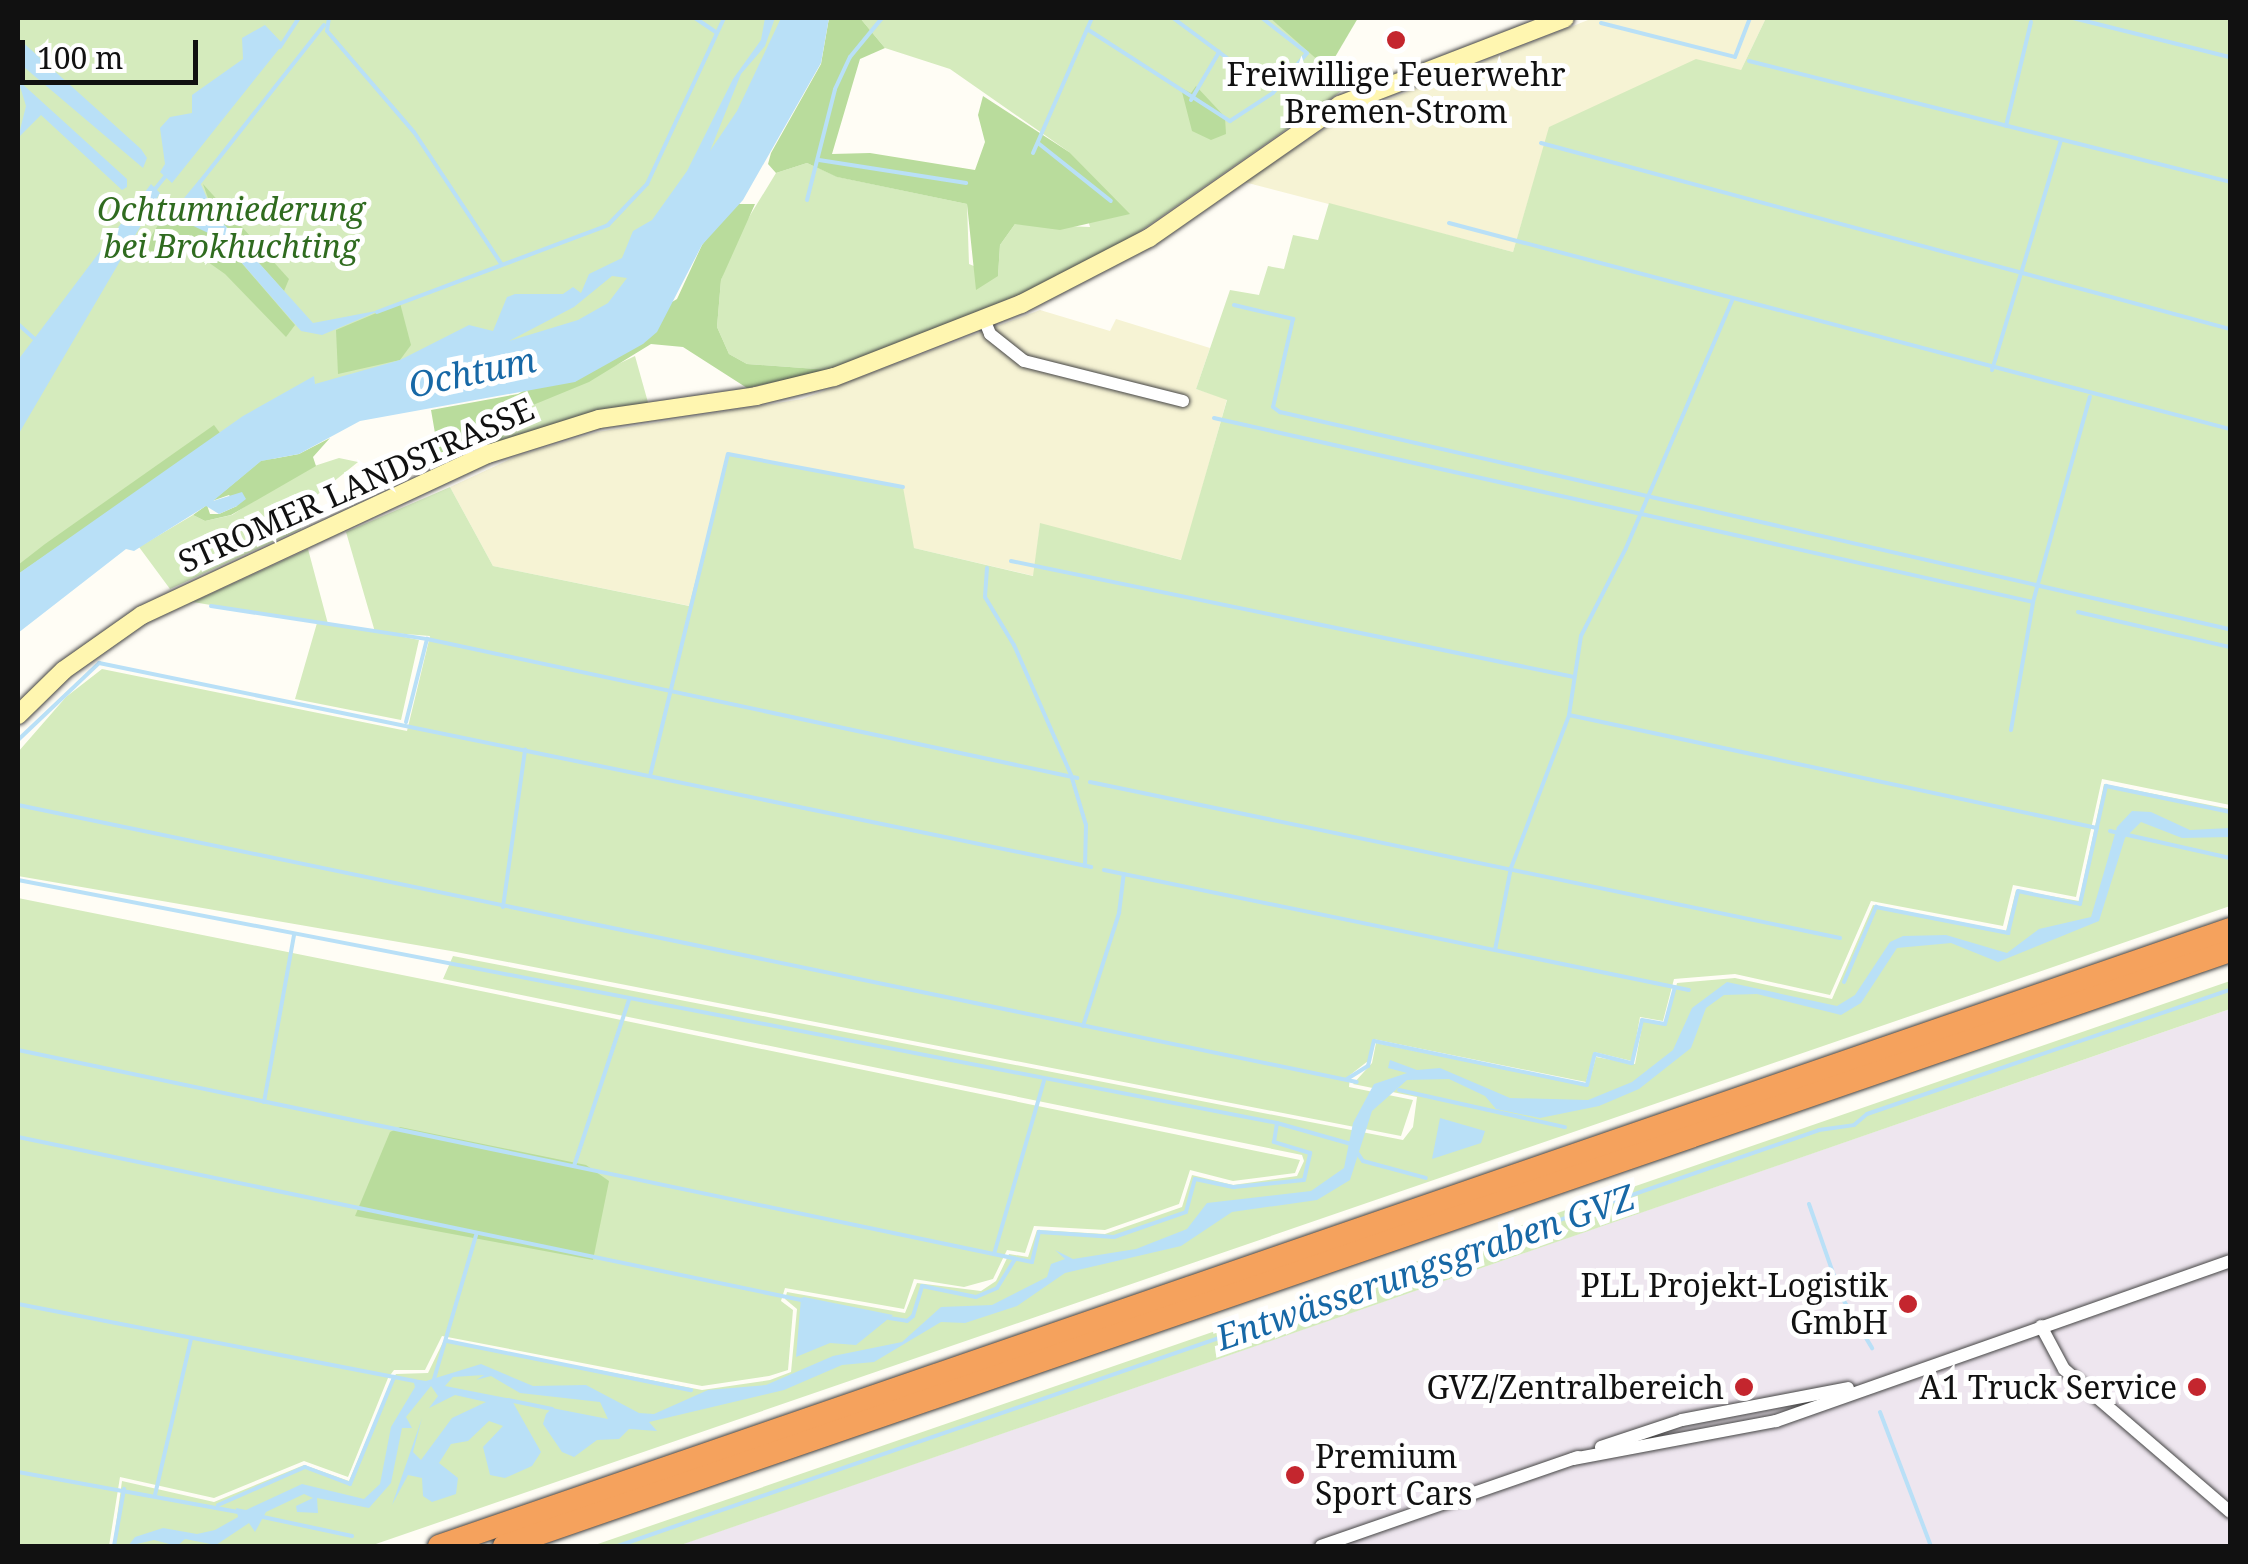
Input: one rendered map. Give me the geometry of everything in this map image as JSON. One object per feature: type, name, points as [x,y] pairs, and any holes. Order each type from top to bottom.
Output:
[{"type":"highway","points":[[439,1546],[2230,928]]},
{"type":"highway","points":[[504,1546],[2230,951]]},
{"type":"main road","name":"STROMER LANDSTRASSE","points":[[18,715],[101,640],[185,592],[530,437],[834,377],[984,319],[1119,257],[1340,105],[1566,18]]},
{"type":"street","points":[[984,319],[990,334],[1024,360],[1182,401]]},
{"type":"street","points":[[1573,1459],[1746,1428],[2230,1261]]},
{"type":"street","points":[[2042,1326],[2064,1369],[2230,1512]]},
{"type":"street","points":[[1321,1546],[1682,1420],[1872,1384]]},
{"type":"shaded area","points":[[1593,18],[1766,18],[1741,70],[1550,127],[1513,252],[1244,182],[1341,118]]},
{"type":"shaded area","points":[[1040,310],[1110,331],[1116,319],[1210,348],[1196,389],[1227,399],[1182,560],[1040,524],[1034,576],[914,548],[690,606],[493,566],[450,487],[517,456],[597,432],[802,399]]},
{"type":"shaded area","points":[[2230,1009],[2230,1546],[677,1546]]},
{"type":"green space","name":"Ochtumniederung bei Brokhuchting","points":[[18,18],[817,18],[634,318],[369,404],[18,605]]},
{"type":"green space","points":[[829,18],[860,18],[885,48],[860,59],[832,154],[870,153],[975,170],[985,142],[978,115],[983,96],[1069,152],[1130,214],[1060,230],[1015,224],[1000,245],[998,276],[976,290],[967,204],[837,177],[807,163],[776,173],[768,164],[771,153],[821,64]]},
{"type":"green space","points":[[860,18],[1270,18],[1321,58],[1343,90],[1089,267],[830,370],[747,364],[729,354],[717,327],[721,280],[735,240],[776,173],[807,163],[838,177],[967,204],[969,264],[998,276],[1000,245],[1015,224],[1090,227],[1069,152],[950,69],[885,48]]},
{"type":"green space","points":[[1270,18],[1358,18],[1328,69]]},
{"type":"green space","points":[[1766,18],[2230,18],[2230,805],[2102,779],[2076,897],[2013,885],[2003,926],[1871,901],[1830,995],[1735,974],[1674,979],[1663,1021],[1640,1017],[1632,1061],[1594,1052],[1586,1082],[1373,1039],[1368,1061],[1350,1075],[1349,1087],[1413,1100],[1401,1136],[451,951],[18,876],[18,752],[66,697],[102,669],[407,731],[430,636],[380,632],[419,640],[401,720],[295,699],[317,623],[193,602],[308,549],[328,624],[375,632],[346,532],[450,487],[493,566],[689,606],[728,454],[903,487],[914,548],[1033,576],[1040,523],[1181,560],[1227,400],[1196,389],[1230,290],[1259,295],[1268,266],[1284,269],[1293,235],[1318,240],[1329,203],[1513,252],[1549,127],[1696,59],[1741,70]]},
{"type":"green space","points":[[1196,86],[1225,117],[1226,134],[1211,140],[1192,131],[1181,88],[1191,93]]},
{"type":"green space","points":[[203,184],[289,279],[284,291],[213,212]]},
{"type":"green space","points":[[733,204],[755,204],[721,280],[717,327],[729,354],[747,364],[830,370],[747,388],[683,347],[651,344],[589,382],[516,412],[501,441],[441,468],[431,410],[518,394],[677,299],[702,245]]},
{"type":"green space","points":[[168,209],[221,239],[295,325],[286,337],[225,274],[191,250],[162,248],[137,259]]},
{"type":"green space","points":[[400,303],[411,345],[400,360],[338,374],[336,330]]},
{"type":"green space","points":[[635,356],[649,406],[597,411],[501,441],[516,412]]},
{"type":"green space","points":[[214,425],[220,433],[194,454],[18,574],[18,565],[45,544]]},
{"type":"green space","points":[[330,438],[313,457],[316,466],[231,515],[205,521],[193,515],[207,505],[210,514],[237,506],[229,495],[212,501],[261,461],[299,454]]},
{"type":"green space","points":[[339,458],[358,462],[297,511],[301,529],[170,589],[139,547],[193,515],[205,521],[232,515],[302,470]]},
{"type":"green space","points":[[2104,784],[2230,809],[2230,906],[370,1546],[113,1546],[122,1481],[214,1502],[304,1465],[349,1481],[396,1374],[428,1373],[444,1340],[702,1390],[770,1380],[791,1372],[797,1309],[785,1299],[787,1292],[905,1313],[917,1283],[981,1291],[996,1281],[1009,1254],[1028,1257],[1037,1230],[1105,1234],[1182,1207],[1192,1175],[1233,1185],[1297,1176],[1304,1161],[1302,1155],[443,979],[453,956],[1403,1140],[1413,1127],[1417,1097],[1353,1084],[1372,1063],[1376,1043],[1588,1086],[1596,1057],[1635,1064],[1643,1021],[1666,1025],[1677,983],[1735,978],[1832,999],[1873,905],[2006,931],[2016,890],[2079,901]]},
{"type":"green space","points":[[18,898],[1300,1160],[1295,1173],[1233,1181],[1190,1170],[1179,1204],[1105,1230],[1034,1226],[1025,1253],[1007,1250],[993,1279],[964,1287],[914,1279],[904,1309],[785,1288],[781,1301],[793,1310],[788,1370],[769,1376],[702,1386],[442,1336],[425,1370],[394,1370],[388,1378],[348,1477],[304,1461],[214,1498],[120,1477],[109,1546],[18,1546]]},
{"type":"green space","points":[[2230,981],[2230,1009],[678,1546],[592,1546]]},
{"type":"green space","points":[[400,1127],[586,1165],[609,1181],[593,1260],[355,1216],[390,1132]]},
{"type":"water","name":"Ochtum","points":[[765,18],[775,18],[765,46],[741,74],[710,151],[737,111],[781,18],[829,18],[821,63],[743,200],[702,245],[657,332],[643,344],[575,382],[360,421],[299,454],[261,461],[213,501],[242,492],[246,499],[237,506],[219,514],[206,506],[134,551],[126,549],[18,633],[18,574],[243,416],[314,376],[315,384],[400,360],[469,325],[493,331],[507,297],[515,294],[563,294],[573,287],[581,293],[589,274],[622,258],[633,231],[652,220],[687,171],[733,79],[761,40]],"holes":[[[612,276],[627,278],[608,303],[578,320],[509,341],[574,307]]]},
{"type":"water","points":[[265,25],[283,44],[172,183],[160,172],[165,164],[160,128],[170,117],[192,113],[192,95],[243,59],[242,38]]},
{"type":"water","points":[[18,38],[141,149],[147,158],[143,168],[18,62]]},
{"type":"water","points":[[18,80],[127,179],[127,187],[122,190],[41,115],[18,138],[26,106]]},
{"type":"water","points":[[199,180],[213,212],[313,323],[381,310],[322,335],[301,331],[221,239],[170,215]]},
{"type":"water","points":[[151,184],[160,193],[18,435],[18,360]]},
{"type":"water","points":[[2132,811],[2151,812],[2190,830],[2230,828],[2230,837],[2182,838],[2141,822],[2125,838],[2099,921],[1998,962],[1951,943],[1897,948],[1861,1003],[1841,1015],[1757,994],[1724,995],[1706,1008],[1691,1048],[1639,1089],[1599,1106],[1540,1118],[1496,1109],[1485,1096],[1449,1079],[1407,1080],[1372,1111],[1350,1180],[1317,1200],[1232,1212],[1181,1246],[1065,1273],[1017,1306],[965,1323],[941,1322],[874,1362],[842,1365],[784,1390],[649,1422],[657,1431],[629,1429],[619,1439],[597,1440],[574,1457],[562,1452],[543,1424],[546,1414],[552,1408],[608,1419],[600,1402],[520,1393],[491,1376],[476,1380],[484,1375],[453,1377],[445,1386],[511,1399],[541,1452],[532,1466],[505,1478],[490,1475],[483,1447],[503,1426],[489,1421],[468,1441],[451,1444],[439,1463],[458,1478],[456,1494],[432,1502],[423,1496],[422,1478],[408,1475],[392,1505],[422,1418],[413,1452],[421,1460],[452,1418],[486,1402],[455,1395],[429,1408],[438,1396],[431,1386],[406,1417],[412,1428],[402,1428],[391,1483],[369,1508],[317,1498],[318,1513],[297,1512],[296,1506],[313,1498],[304,1494],[266,1512],[255,1532],[249,1523],[216,1545],[185,1539],[177,1546],[154,1540],[128,1546],[135,1537],[163,1528],[197,1534],[215,1530],[238,1517],[236,1508],[246,1510],[302,1484],[364,1499],[380,1484],[391,1427],[415,1387],[413,1379],[426,1381],[481,1364],[533,1386],[586,1385],[639,1413],[654,1414],[708,1390],[766,1385],[833,1356],[902,1342],[941,1307],[992,1305],[1047,1277],[1051,1264],[1065,1259],[1055,1250],[1073,1259],[1136,1249],[1187,1229],[1207,1203],[1311,1191],[1344,1168],[1353,1123],[1374,1084],[1407,1073],[1388,1068],[1390,1060],[1417,1070],[1440,1068],[1510,1098],[1588,1100],[1632,1082],[1673,1050],[1692,1008],[1727,982],[1837,1006],[1855,995],[1890,942],[1903,936],[1946,935],[2007,953],[2039,929],[2091,917],[2117,827]]},
{"type":"water","points":[[1440,1118],[1485,1131],[1481,1143],[1432,1159]]},
{"type":"water","points":[[801,1298],[893,1315],[856,1345],[830,1343],[796,1357]]},
{"type":"waterway","points":[[280,47],[299,18]]},
{"type":"waterway","points":[[329,18],[327,31],[414,132],[502,265]]},
{"type":"waterway","points":[[695,18],[716,32]]},
{"type":"waterway","points":[[377,312],[608,225],[647,184],[724,18]]},
{"type":"waterway","points":[[807,200],[835,89],[850,57],[882,18]]},
{"type":"waterway","points":[[1033,153],[1092,18]]},
{"type":"waterway","points":[[1173,18],[1258,81]]},
{"type":"waterway","points":[[1087,29],[1230,121],[1273,93],[1307,53],[1262,18]]},
{"type":"waterway","points":[[1601,23],[1735,57],[1750,18]]},
{"type":"waterway","points":[[2073,18],[2230,57]]},
{"type":"waterway","points":[[2006,126],[2031,22]]},
{"type":"waterway","points":[[200,182],[324,25]]},
{"type":"waterway","points":[[1191,100],[1219,52]]},
{"type":"waterway","points":[[1749,61],[2230,182]]},
{"type":"waterway","points":[[1992,370],[2061,140]]},
{"type":"waterway","points":[[1038,143],[1111,201]]},
{"type":"waterway","points":[[1541,143],[2230,329]]},
{"type":"waterway","points":[[819,160],[966,183]]},
{"type":"waterway","points":[[155,189],[168,173]]},
{"type":"waterway","points":[[1449,223],[2230,429]]},
{"type":"waterway","points":[[1495,950],[1511,868],[1569,715],[1581,636],[1626,548],[1732,301]]},
{"type":"waterway","points":[[1234,305],[1293,319],[1273,407],[1280,412],[2228,629]]},
{"type":"waterway","points":[[18,324],[37,341]]},
{"type":"waterway","points":[[2011,730],[2033,602],[2090,397]]},
{"type":"waterway","points":[[1214,418],[2033,602]]},
{"type":"waterway","points":[[650,776],[728,454],[903,487]]},
{"type":"waterway","points":[[1011,561],[1574,677]]},
{"type":"waterway","points":[[987,568],[985,597],[1014,645],[1071,775],[1086,825],[1085,866]]},
{"type":"waterway","points":[[211,606],[427,639],[1077,778]]},
{"type":"waterway","points":[[2078,612],[2230,647]]},
{"type":"waterway","points":[[406,722],[427,639]]},
{"type":"waterway","points":[[18,740],[99,663],[1091,867]]},
{"type":"waterway","points":[[1569,715],[2097,828]]},
{"type":"waterway","points":[[503,907],[525,750]]},
{"type":"waterway","points":[[1090,782],[1840,938]]},
{"type":"waterway","points":[[1844,982],[1876,907],[2008,933],[2018,891],[2080,904],[2106,786],[2230,812]]},
{"type":"waterway","points":[[18,805],[1357,1082]]},
{"type":"waterway","points":[[2110,831],[2230,858]]},
{"type":"waterway","points":[[1104,870],[1689,990]]},
{"type":"waterway","points":[[1083,1026],[1119,913],[1124,874]]},
{"type":"waterway","points":[[18,880],[1277,1123],[1351,1144]]},
{"type":"waterway","points":[[264,1102],[294,935]]},
{"type":"waterway","points":[[1347,1079],[1368,1066],[1374,1041],[1587,1085],[1595,1054],[1632,1063],[1642,1020],[1665,1024],[1675,987]]},
{"type":"waterway","name":"Entwässerungsgraben GVZ","points":[[618,1546],[1819,1130],[1854,1125],[1867,1114],[2230,990]]},
{"type":"waterway","points":[[574,1166],[629,1000]]},
{"type":"waterway","points":[[18,1050],[1032,1262],[1039,1232],[1114,1237],[1186,1212],[1195,1179],[1234,1187],[1304,1180],[1310,1153],[1274,1142],[1277,1123]]},
{"type":"waterway","points":[[994,1254],[1044,1081]]},
{"type":"waterway","points":[[1399,1090],[1565,1127]]},
{"type":"waterway","points":[[18,1137],[801,1300]]},
{"type":"waterway","points":[[1356,1151],[1363,1161],[1426,1178]]},
{"type":"waterway","points":[[1809,1204],[1841,1296],[1872,1348]]},
{"type":"waterway","points":[[434,1379],[476,1235]]},
{"type":"waterway","points":[[889,1318],[907,1321],[913,1316],[922,1286],[976,1297],[997,1288],[1015,1259]]},
{"type":"waterway","points":[[18,1304],[415,1381]]},
{"type":"waterway","points":[[155,1495],[191,1339]]},
{"type":"waterway","points":[[447,1341],[691,1390]]},
{"type":"waterway","points":[[218,1505],[305,1467],[350,1484],[394,1377]]},
{"type":"waterway","points":[[508,1400],[552,1409]]},
{"type":"waterway","points":[[1880,1412],[1931,1546]]},
{"type":"waterway","points":[[18,1472],[239,1512]]},
{"type":"waterway","points":[[114,1546],[124,1489]]},
{"type":"waterway","points":[[263,1517],[352,1536]]},
{"type":"place","name":"Freiwillige Feuerwehr Bremen-Strom","points":[[1396,40]]},
{"type":"place","name":"PLL Projekt-Logistik GmbH","points":[[1908,1304]]},
{"type":"place","name":"GVZ/Zentralbereich","points":[[1744,1387]]},
{"type":"place","name":"A1 Truck Service","points":[[2197,1387]]},
{"type":"place","name":"Premium Sport Cars","points":[[1295,1475]]}]
